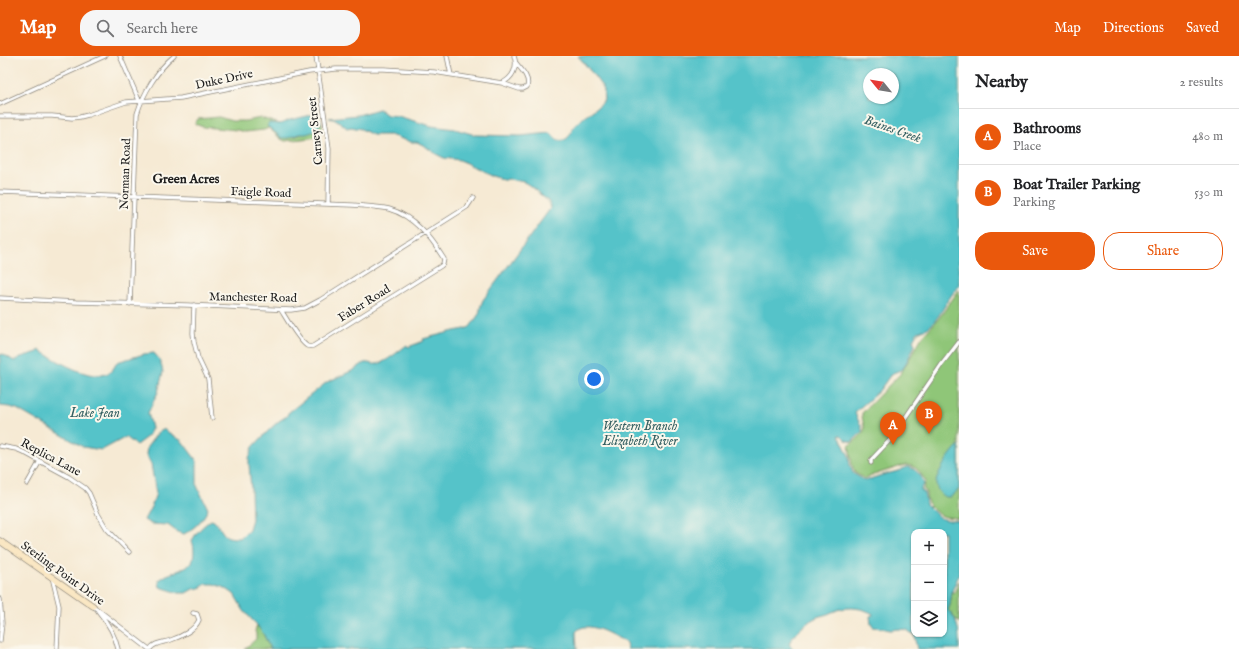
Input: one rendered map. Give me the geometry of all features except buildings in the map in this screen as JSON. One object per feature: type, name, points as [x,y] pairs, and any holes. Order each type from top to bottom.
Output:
[{"type":"street","points":[[0,104],[105,56]]},
{"type":"street","points":[[120,56],[138,98],[141,101]]},
{"type":"street","name":"Norman Road","points":[[130,304],[136,121],[141,101],[159,72],[174,56]]},
{"type":"street","name":"Carney Street","points":[[316,56],[329,148],[328,204]]},
{"type":"street","points":[[447,56],[451,75]]},
{"type":"street","name":"Duke Drive","points":[[0,116],[52,116],[76,118],[88,116],[126,102],[162,100],[200,95],[276,78],[318,71],[353,69],[434,72],[502,83],[523,89],[527,87],[528,81],[516,64],[514,56]]},
{"type":"street","points":[[502,83],[508,80],[511,76],[516,64]]},
{"type":"street","name":"Faigle Road","points":[[0,192],[328,204],[387,208],[410,219],[426,233],[444,259],[441,266]]},
{"type":"street","name":"Manchester Road","points":[[0,298],[130,304],[194,305],[281,310],[299,309],[310,306],[468,207],[473,198]]},
{"type":"street","name":"Faber Road","points":[[281,310],[306,345],[310,347],[314,346],[441,266]]},
{"type":"street","points":[[194,305],[194,342],[198,358],[208,379],[212,418]]},
{"type":"street","points":[[871,463],[871,460],[890,440],[942,364],[959,342]]},
{"type":"street","name":"Replica Lane","points":[[0,446],[16,449],[69,477],[85,488],[107,529],[129,552]]},
{"type":"street","points":[[27,484],[40,461]]},
{"type":"street","name":"Sterling Point Drive","points":[[0,541],[93,606],[108,624],[115,638],[118,649]]},
{"type":"street","points":[[52,577],[59,606],[57,649]]},
{"type":"street","points":[[0,599],[2,623],[0,641]]},
{"type":"street","points":[[93,606],[150,649],[155,644],[171,640],[192,629],[199,620],[197,614],[193,613]]},
{"type":"green space","points":[[219,117],[232,121],[245,121],[261,118],[280,124],[269,123],[294,137],[319,127],[321,121],[322,129],[318,137],[285,141],[269,128],[245,132],[203,127],[195,124],[198,119]]},
{"type":"green space","points":[[959,290],[959,519],[943,516],[932,508],[928,503],[926,491],[923,489],[926,481],[917,469],[912,466],[905,465],[873,475],[866,479],[855,473],[849,446],[860,437],[864,431],[862,413],[901,373],[922,337],[939,318]]},
{"type":"green space","points":[[959,581],[959,623],[948,610],[952,591],[954,593]]},
{"type":"green space","points":[[257,625],[264,635],[270,649],[245,649],[256,639],[255,631]]},
{"type":"water","name":"Western Branch Elizabeth River","points":[[578,56],[959,56],[959,286],[933,323],[916,335],[913,340],[915,345],[903,369],[893,373],[879,391],[855,412],[862,432],[852,442],[839,435],[849,456],[850,466],[854,474],[866,481],[906,467],[910,467],[918,473],[923,481],[924,484],[921,490],[924,492],[926,504],[940,518],[959,521],[959,575],[952,591],[948,610],[952,614],[956,623],[959,649],[917,649],[914,637],[947,637],[947,529],[911,529],[911,633],[907,630],[890,630],[873,627],[870,616],[873,614],[865,610],[856,608],[841,609],[817,617],[800,629],[789,644],[793,649],[627,649],[624,641],[600,629],[586,627],[580,628],[576,632],[577,649],[270,649],[264,635],[257,625],[244,611],[234,594],[225,588],[214,584],[206,584],[186,593],[179,593],[160,587],[159,580],[192,563],[194,547],[192,541],[200,529],[211,520],[214,521],[224,534],[230,537],[240,538],[249,529],[252,519],[249,458],[253,447],[269,430],[327,382],[354,370],[364,363],[380,363],[407,345],[408,347],[424,341],[423,339],[470,327],[479,314],[483,300],[550,209],[550,204],[547,200],[524,182],[492,176],[460,160],[444,158],[417,142],[411,142],[390,135],[373,135],[361,129],[351,127],[347,128],[337,120],[329,118],[358,115],[379,109],[387,115],[398,116],[431,126],[455,129],[475,135],[520,136],[551,133],[556,139],[564,140],[571,134],[575,125],[581,119],[602,103],[604,100],[603,88]]},
{"type":"water","points":[[316,114],[321,121],[316,131],[306,134],[282,138],[267,126],[269,123],[280,124]]},
{"type":"water","name":"Lake Jean","points":[[39,350],[74,369],[94,375],[102,375],[110,372],[117,362],[144,354],[154,353],[160,360],[163,372],[158,392],[148,413],[152,428],[148,436],[136,445],[126,437],[102,450],[83,447],[17,409],[0,406],[0,355],[3,354],[14,361],[21,357],[38,352]]},
{"type":"water","points":[[163,429],[182,441],[197,461],[197,486],[208,509],[204,517],[192,529],[184,534],[177,532],[168,525],[151,524],[144,520],[152,505],[156,493],[151,464],[146,455],[147,447],[159,431]]},
{"type":"water","points":[[959,445],[959,489],[952,496],[946,497],[941,495],[938,490],[936,482],[937,478],[945,462]]},
{"type":"place","name":"Boat Trailer Parking","points":[[929,434]]},
{"type":"place","name":"Bathrooms","points":[[893,445]]},
{"type":"district","name":"Green Acres","points":[[186,178]]},
{"type":"water label","name":"Baines Creek","points":[[893,128]]}]
